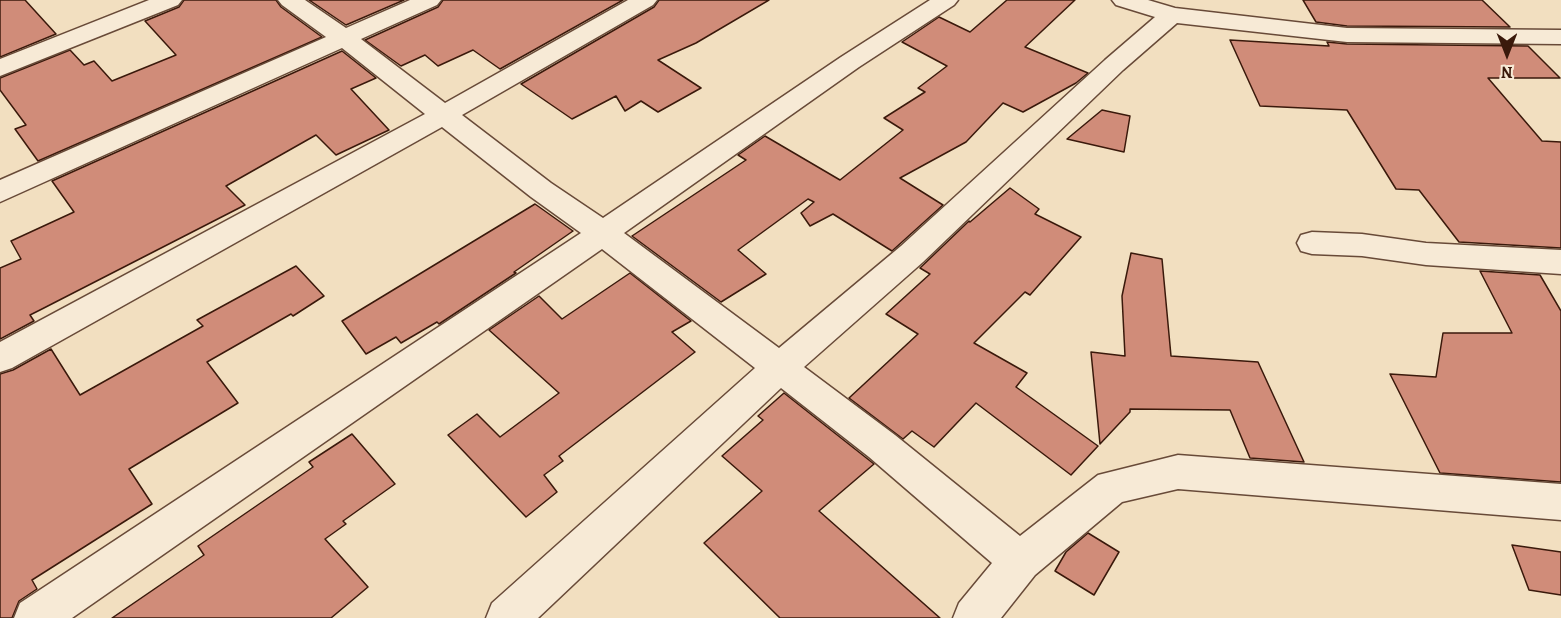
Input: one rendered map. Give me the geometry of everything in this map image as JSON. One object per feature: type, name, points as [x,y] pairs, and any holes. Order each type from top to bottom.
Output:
[{"type":"street","points":[[0,68],[170,0]]},
{"type":"street","points":[[290,0],[344,38],[541,190],[603,233],[778,369],[882,446],[1020,561]]},
{"type":"street","points":[[0,192],[429,0]]},
{"type":"street","points":[[0,358],[443,115],[645,0]]},
{"type":"street","points":[[35,618],[603,233],[850,62],[946,0]]},
{"type":"street","points":[[1124,0],[1172,15],[1347,35],[1561,37]]},
{"type":"street","points":[[507,618],[778,369],[912,254],[1114,65],[1172,15]]},
{"type":"street","points":[[1312,243],[1362,245],[1426,254],[1561,262]]},
{"type":"street","points":[[974,618],[1020,561],[1112,487],[1178,472],[1266,481],[1561,502]]},
{"type":"building","points":[[0,0],[25,0],[56,34],[0,57]]},
{"type":"building","points":[[184,0],[276,0],[281,7],[322,37],[38,161],[15,129],[26,125],[0,90],[0,78],[70,50],[84,65],[94,61],[112,81],[176,55],[145,21],[179,7]]},
{"type":"building","points":[[309,0],[404,0],[346,25]]},
{"type":"building","points":[[443,0],[623,0],[500,69],[473,50],[438,66],[425,55],[401,66],[365,40],[438,7]]},
{"type":"building","points":[[659,0],[769,0],[696,43],[658,60],[701,88],[658,112],[641,101],[625,111],[616,96],[572,119],[521,84],[654,7]]},
{"type":"building","points":[[1007,0],[1075,0],[1025,47],[1088,73],[1076,83],[1023,112],[1003,103],[966,142],[900,178],[943,205],[892,251],[833,214],[810,226],[801,213],[814,202],[808,199],[738,250],[766,274],[721,302],[632,236],[746,160],[738,155],[765,136],[840,180],[903,130],[884,118],[925,92],[918,88],[947,66],[902,42],[939,17],[970,32]]},
{"type":"building","points":[[1303,0],[1482,0],[1510,27],[1347,26],[1316,22]]},
{"type":"building","points":[[1230,40],[1329,46],[1327,42],[1528,46],[1560,78],[1488,78],[1542,141],[1561,142],[1561,248],[1459,242],[1419,190],[1396,189],[1347,110],[1260,106]]},
{"type":"building","points":[[342,51],[376,78],[351,89],[389,130],[336,155],[316,135],[226,186],[245,205],[30,315],[34,321],[0,339],[0,268],[21,259],[11,241],[74,212],[52,181]]},
{"type":"building","points":[[1102,110],[1130,116],[1124,152],[1067,139]]},
{"type":"building","points":[[1010,188],[1039,209],[1035,214],[1081,237],[1030,295],[1025,292],[974,343],[1027,373],[1016,387],[1098,446],[1071,475],[976,403],[934,447],[912,431],[903,439],[849,398],[918,334],[886,314],[930,274],[920,268],[969,221]]},
{"type":"building","points":[[535,204],[573,231],[514,272],[516,273],[439,324],[437,322],[401,343],[396,337],[366,354],[342,321]]},
{"type":"building","points":[[1131,253],[1162,259],[1171,356],[1258,362],[1304,462],[1250,458],[1230,410],[1130,409],[1130,412],[1100,444],[1091,352],[1125,356],[1122,296]]},
{"type":"building","points":[[296,266],[324,296],[293,316],[291,314],[207,362],[238,403],[129,469],[152,504],[32,580],[37,589],[19,601],[12,618],[0,618],[0,374],[13,370],[51,349],[80,395],[203,326],[197,320]]},
{"type":"building","points":[[1480,271],[1540,275],[1561,311],[1561,482],[1440,473],[1390,374],[1436,377],[1443,333],[1512,333]]},
{"type":"building","points":[[630,273],[691,321],[672,332],[695,352],[559,456],[563,461],[544,475],[557,492],[526,517],[448,435],[477,414],[500,437],[559,393],[489,330],[539,296],[562,319]]},
{"type":"building","points":[[784,393],[874,464],[819,511],[940,618],[780,618],[704,543],[762,491],[722,456],[763,420],[758,416]]},
{"type":"building","points":[[352,434],[395,484],[343,521],[346,524],[325,539],[368,587],[331,618],[112,618],[204,555],[198,546],[313,467],[309,462]]},
{"type":"building","points":[[1088,533],[1119,552],[1094,595],[1055,571],[1066,552]]},
{"type":"building","points":[[1512,545],[1561,552],[1561,595],[1529,590]]}]
